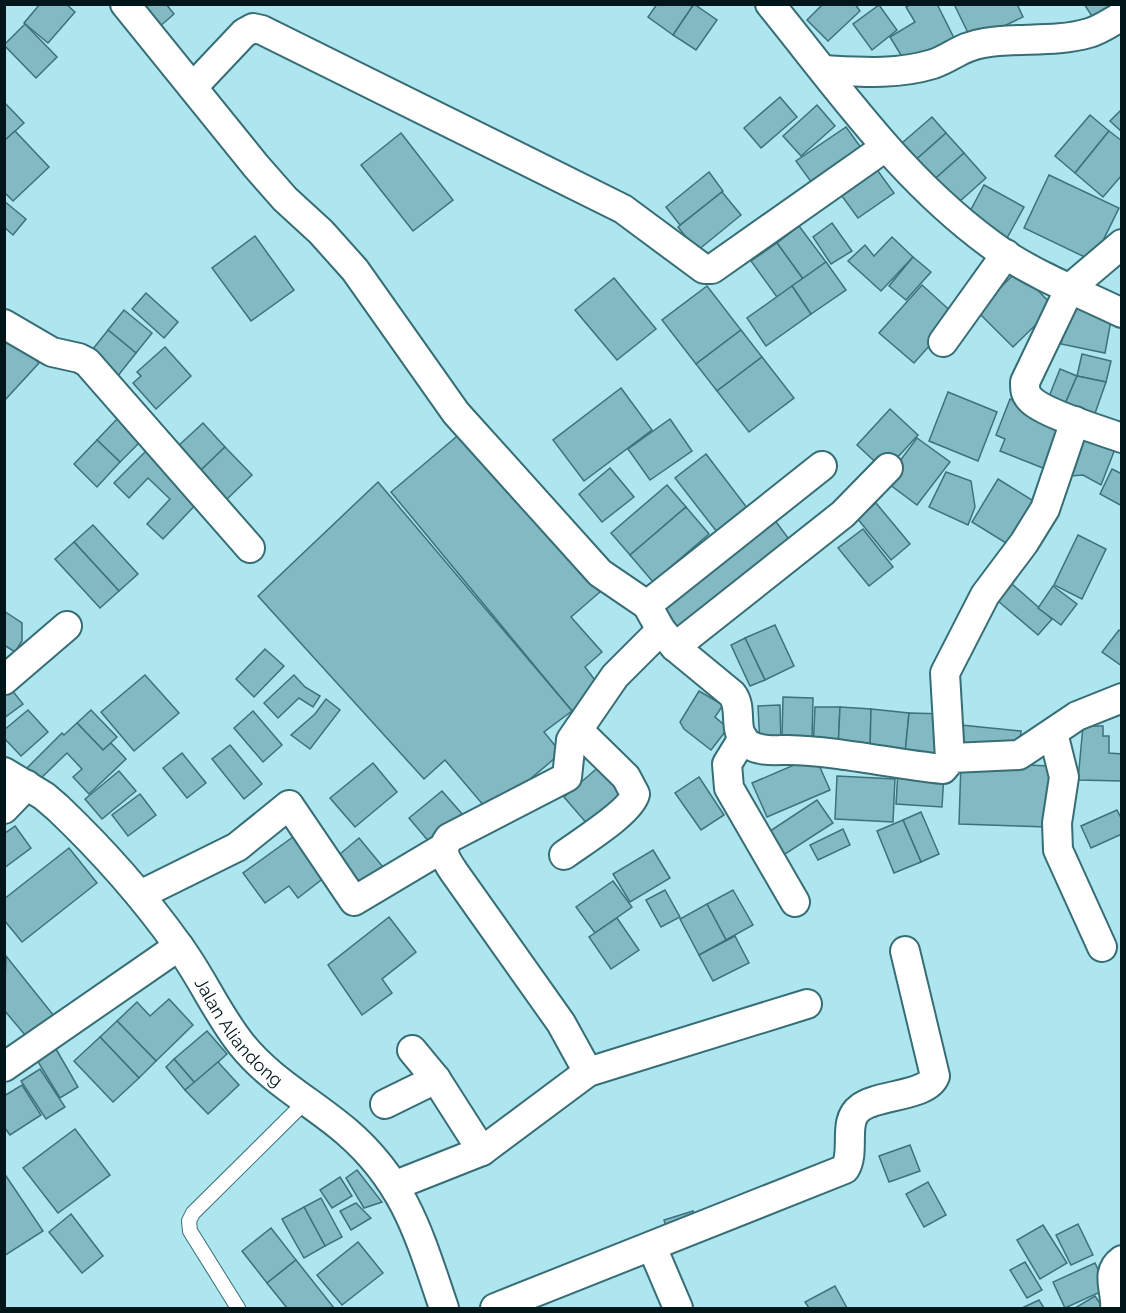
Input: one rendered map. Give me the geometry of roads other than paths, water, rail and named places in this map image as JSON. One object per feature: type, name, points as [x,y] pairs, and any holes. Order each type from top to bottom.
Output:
[{"type":"street","points":[[125,4],[276,190],[321,231],[355,270],[456,413],[600,573],[647,605],[668,639],[735,698],[739,708],[738,725],[743,738],[750,745],[760,749],[822,752],[946,768],[950,759],[945,673],[985,595],[1024,543],[1045,508],[1075,421]]},
{"type":"street","points":[[770,4],[885,148],[955,217],[1006,254],[1122,313]]},
{"type":"street","points":[[824,70],[879,73],[908,70],[936,63],[956,51],[980,43],[1006,39],[1060,38],[1090,33],[1122,16]]},
{"type":"street","points":[[193,87],[244,33],[253,28],[262,30],[623,209],[704,269],[712,269],[885,148]]},
{"type":"street","points":[[1122,244],[1070,288],[1025,382],[1025,393],[1032,401],[1075,421],[1122,438]]},
{"type":"street","points":[[944,342],[1006,254]]},
{"type":"street","points":[[4,324],[52,352],[87,362],[250,548]]},
{"type":"street","points":[[647,605],[822,466]]},
{"type":"street","points":[[588,1072],[561,1023],[454,872],[445,857],[444,848],[449,838],[567,777],[571,740],[621,669],[668,639],[843,514],[888,468]]},
{"type":"street","points":[[4,680],[67,626]]},
{"type":"street","points":[[950,759],[1018,755],[1077,716],[1122,698]]},
{"type":"street","points":[[564,855],[622,811],[632,802],[635,794],[626,777],[578,730]]},
{"type":"street","points":[[1053,733],[1064,777],[1057,823],[1058,850],[1102,947]]},
{"type":"street","points":[[743,738],[727,764],[729,788],[795,902]]},
{"type":"street","points":[[4,809],[16,778]]},
{"type":"street","name":"Jalan Aliandong","points":[[16,778],[44,796],[77,826],[140,895],[179,946],[241,1044],[271,1074],[348,1133],[382,1167],[396,1185],[418,1231],[444,1308]]},
{"type":"street","points":[[140,895],[237,847],[290,804],[354,901],[444,848]]},
{"type":"street","points":[[4,1067],[179,946]]},
{"type":"street","points":[[495,1308],[845,1169],[852,1149],[851,1125],[857,1110],[868,1103],[924,1087],[934,1080],[935,1072],[905,951]]},
{"type":"street","points":[[396,1185],[482,1151],[588,1072],[807,1004]]},
{"type":"street","points":[[412,1050],[436,1079],[482,1151]]},
{"type":"street","points":[[385,1104],[436,1079]]},
{"type":"street","points":[[652,1247],[678,1308]]},
{"type":"street","points":[[1115,1308],[1111,1275],[1116,1264],[1122,1260]]},
{"type":"lane","points":[[238,1308],[190,1231],[189,1221],[193,1213],[306,1101]]}]
